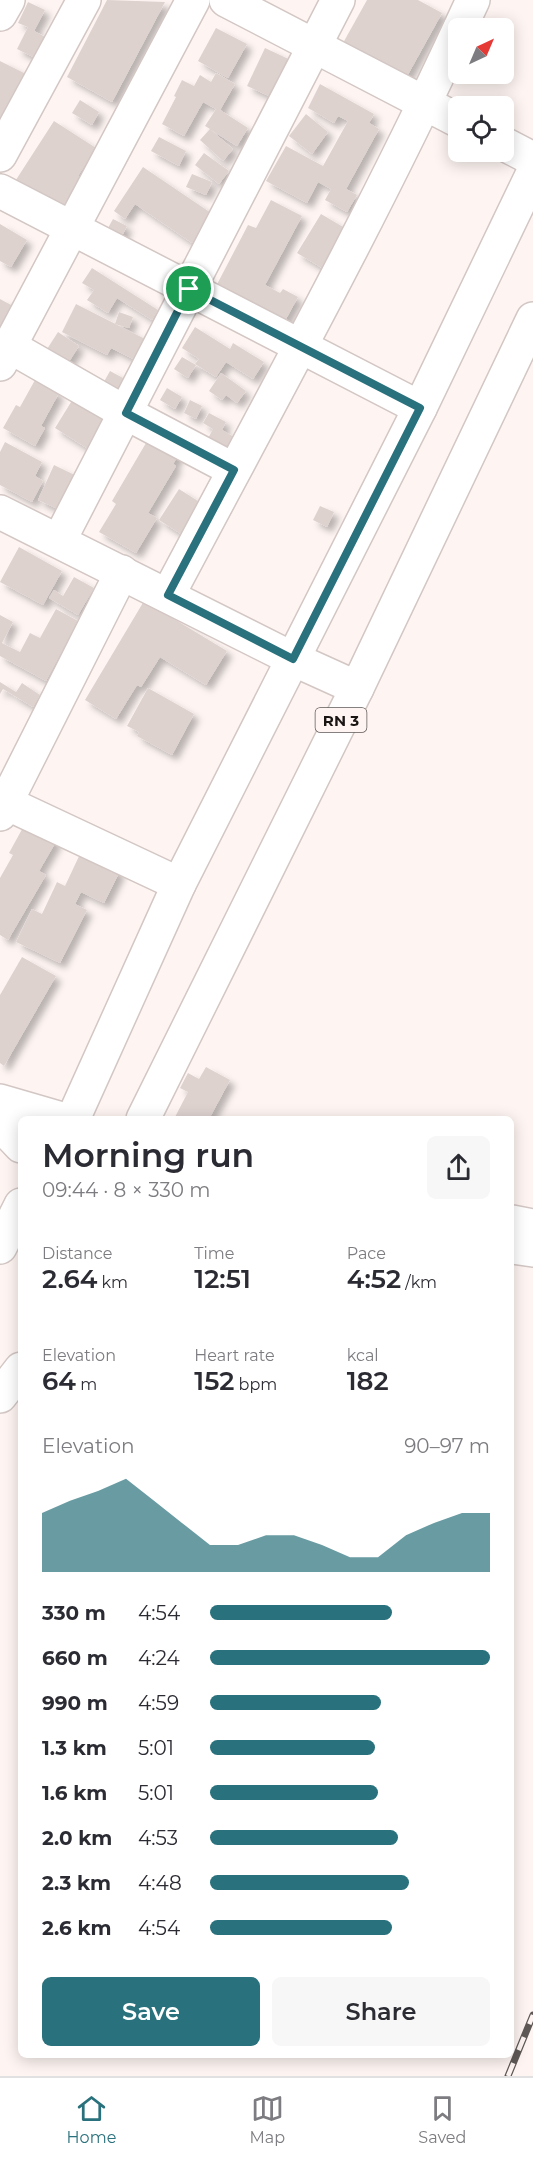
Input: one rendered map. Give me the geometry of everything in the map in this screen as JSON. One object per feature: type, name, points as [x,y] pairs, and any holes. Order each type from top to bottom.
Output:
[{"type":"street","points":[[0,14],[8,0]]},
{"type":"street","points":[[0,155],[84,0]]},
{"type":"street","points":[[193,0],[5,355],[126,413],[234,470]]},
{"type":"street","points":[[226,0],[448,115]]},
{"type":"street","points":[[60,542],[338,0]]},
{"type":"street","points":[[464,18],[473,0]]},
{"type":"street","points":[[168,595],[301,346],[425,103],[448,53]]},
{"type":"street","points":[[514,149],[533,159]]},
{"type":"street","points":[[76,1116],[179,884],[420,408],[533,173]]},
{"type":"street","points":[[0,191],[420,408]]},
{"type":"street","name":"RN 3","points":[[144,1116],[357,688],[533,319]]},
{"type":"street","points":[[0,512],[293,659],[357,688]]},
{"type":"street","points":[[122,572],[2,806],[179,884]]},
{"type":"street","points":[[0,1101],[52,1116]]},
{"type":"street","points":[[0,1124],[18,1143]]},
{"type":"street","points":[[0,1206],[18,1204]]},
{"type":"street","points":[[0,1247],[18,1210]]},
{"type":"street","points":[[514,1222],[533,1226]]},
{"type":"street","points":[[514,1247],[533,1250]]},
{"type":"street","points":[[0,1396],[18,1374]]},
{"type":"building","points":[[107,0],[165,2],[112,102],[67,77]]},
{"type":"building","points":[[367,0],[418,0],[442,13],[406,78],[343,43]]},
{"type":"building","points":[[28,2],[45,10],[34,31],[47,38],[37,59],[17,49],[28,27],[18,23]]},
{"type":"building","points":[[216,28],[247,44],[228,78],[198,61]]},
{"type":"building","points":[[265,48],[297,63],[280,101],[247,86]]},
{"type":"building","points":[[0,61],[26,74],[0,133]]},
{"type":"building","points":[[216,73],[235,84],[220,110],[248,128],[237,146],[211,130],[233,149],[223,161],[200,140],[210,129],[205,126],[216,109],[203,102],[184,136],[162,124],[182,80],[194,86],[200,75],[211,82]]},
{"type":"building","points":[[320,84],[374,114],[369,123],[379,129],[346,189],[357,195],[347,212],[325,200],[331,189],[318,182],[307,203],[266,181],[286,146],[323,166],[348,121],[338,116],[334,123],[308,108]]},
{"type":"building","points":[[80,100],[99,112],[92,125],[72,113]]},
{"type":"building","points":[[306,114],[328,132],[312,154],[289,136]]},
{"type":"building","points":[[54,121],[96,148],[78,176],[84,179],[60,217],[12,186]]},
{"type":"building","points":[[159,137],[186,151],[179,166],[151,151]]},
{"type":"building","points":[[204,153],[229,171],[219,184],[195,165]]},
{"type":"building","points":[[143,167],[211,213],[192,243],[135,204],[125,219],[114,211]]},
{"type":"building","points":[[192,174],[212,182],[206,195],[186,187]]},
{"type":"building","points":[[271,200],[302,216],[265,285],[280,293],[283,289],[298,297],[281,328],[213,292],[248,225],[256,228]]},
{"type":"building","points":[[321,214],[350,231],[327,271],[297,253]]},
{"type":"building","points":[[113,219],[127,226],[118,244],[103,237]]},
{"type":"building","points":[[0,224],[27,240],[11,267],[0,261]]},
{"type":"building","points":[[92,268],[158,310],[152,320],[117,298],[108,313],[87,300],[94,290],[82,283]]},
{"type":"building","points":[[0,299],[13,306],[0,329]]},
{"type":"building","points":[[76,304],[145,339],[135,360],[111,348],[107,355],[62,332]]},
{"type":"building","points":[[119,312],[133,317],[129,328],[115,324]]},
{"type":"building","points":[[195,327],[230,349],[233,343],[264,362],[253,379],[226,362],[216,377],[195,364],[199,359],[182,348]]},
{"type":"building","points":[[58,332],[79,346],[61,374],[40,360]]},
{"type":"building","points":[[182,357],[196,365],[188,378],[174,369]]},
{"type":"building","points":[[110,371],[134,384],[120,409],[96,396]]},
{"type":"building","points":[[221,373],[246,391],[237,403],[226,395],[222,400],[209,391]]},
{"type":"building","points":[[35,380],[59,393],[41,426],[45,428],[35,446],[3,428],[16,405],[20,407]]},
{"type":"building","points":[[167,388],[182,397],[175,409],[160,400]]},
{"type":"building","points":[[76,394],[115,418],[93,452],[55,428]]},
{"type":"building","points":[[190,400],[202,406],[196,419],[184,413]]},
{"type":"building","points":[[209,413],[226,422],[222,430],[234,437],[223,458],[203,448],[213,429],[203,423]]},
{"type":"building","points":[[153,431],[182,449],[173,464],[176,466],[148,513],[157,518],[136,553],[99,532],[116,504],[112,501]]},
{"type":"building","points":[[5,442],[42,462],[35,476],[43,481],[32,502],[0,485],[0,452]]},
{"type":"building","points":[[54,465],[85,480],[69,514],[38,500]]},
{"type":"building","points":[[179,489],[209,508],[189,539],[159,520]]},
{"type":"building","points":[[320,506],[334,512],[327,527],[313,520]]},
{"type":"building","points":[[19,547],[62,571],[43,605],[0,582]]},
{"type":"building","points":[[74,577],[94,588],[78,615],[49,598],[54,590],[63,596]]},
{"type":"building","points":[[144,601],[227,651],[206,685],[160,657],[141,687],[137,685],[116,719],[85,700]]},
{"type":"building","points":[[56,609],[78,621],[46,681],[0,656],[0,615],[13,622],[2,643],[20,652],[30,633],[40,638]]},
{"type":"building","points":[[0,682],[16,692],[22,683],[40,695],[33,707],[3,689],[0,694]]},
{"type":"building","points":[[148,688],[194,714],[172,755],[137,736],[139,732],[127,726]]},
{"type":"building","points":[[26,822],[57,840],[39,871],[46,875],[8,940],[0,935],[0,878],[13,855],[9,853]]},
{"type":"building","points":[[81,852],[120,871],[104,903],[81,892],[75,904],[87,910],[60,963],[16,942],[32,909],[42,914],[57,882],[65,886]]},
{"type":"building","points":[[22,957],[56,976],[4,1066],[0,1063],[0,995]]},
{"type":"building","points":[[206,1067],[230,1080],[211,1116],[176,1116],[188,1092],[180,1088],[188,1073],[199,1079]]},
{"type":"railway","points":[[508,2076],[533,2015]]},
{"type":"route","points":[[189,289],[420,408],[293,659],[168,595],[234,470],[126,413],[189,289]]}]
